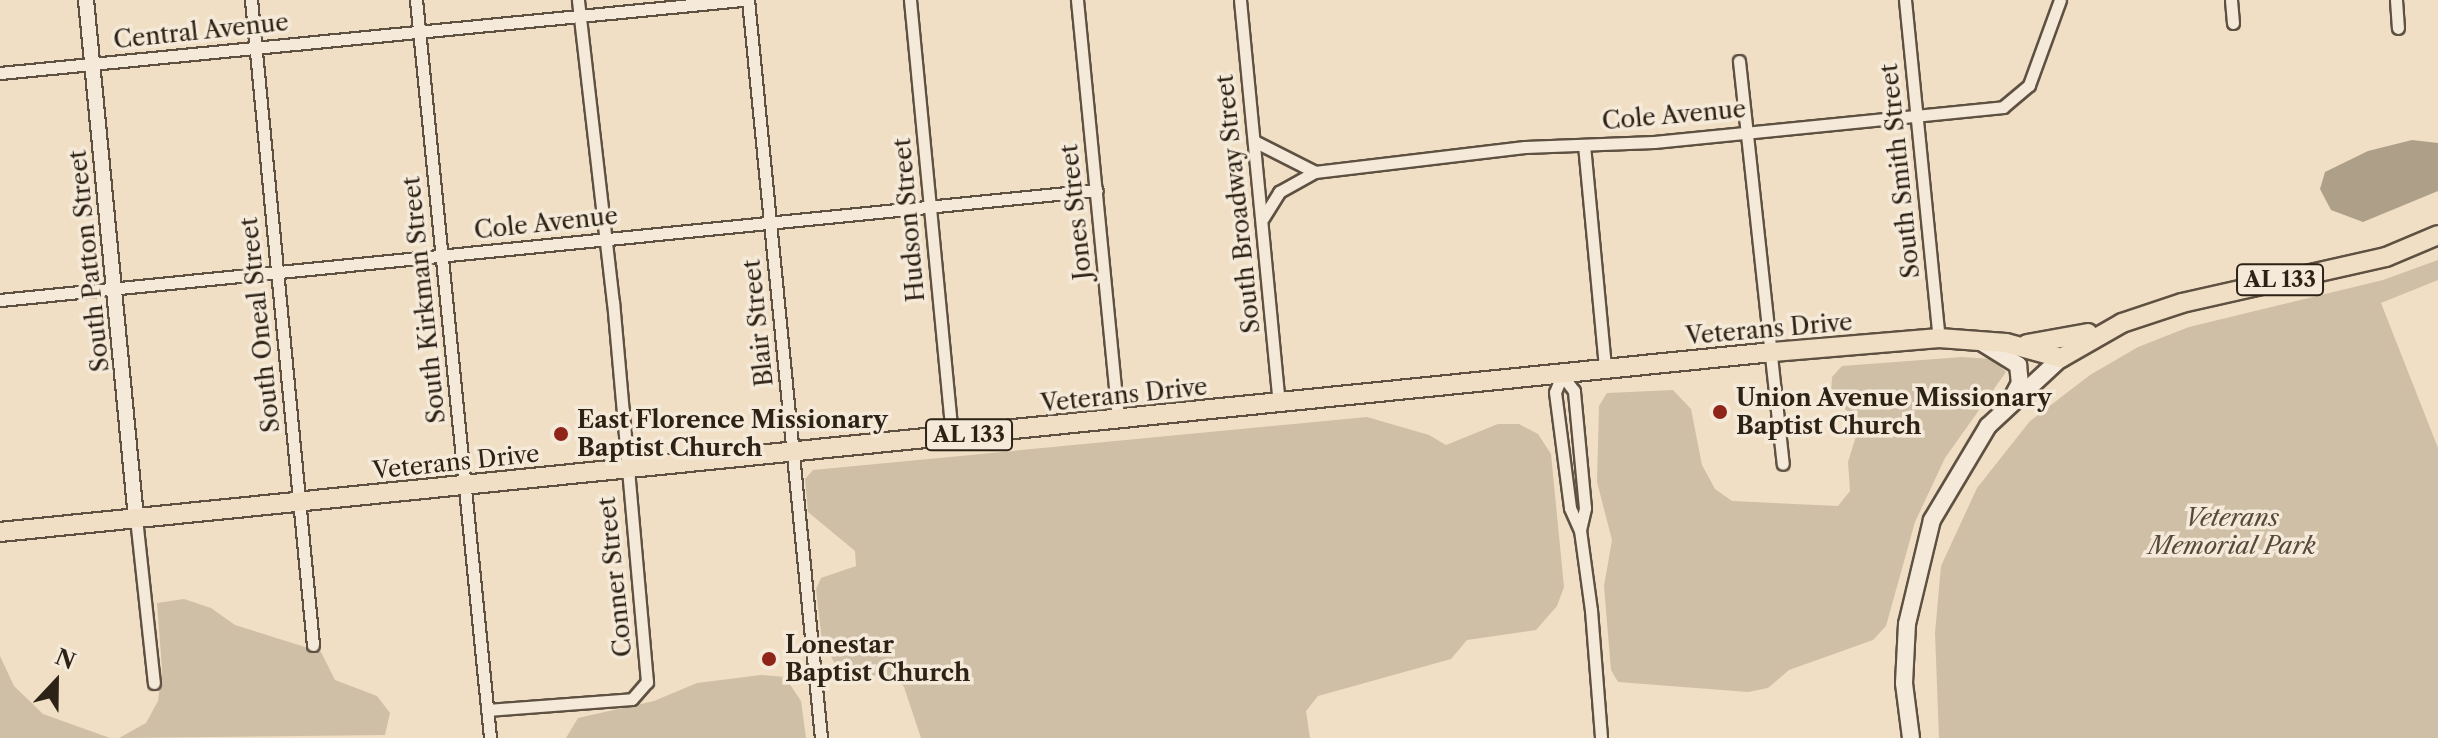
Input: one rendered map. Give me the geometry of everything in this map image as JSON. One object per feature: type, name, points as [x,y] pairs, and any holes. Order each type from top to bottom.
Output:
[{"type":"main road","name":"AL 133","points":[[2061,358],[2122,323],[2229,290],[2386,257],[2438,235]]},
{"type":"main road","points":[[2006,343],[2057,341],[2122,323]]},
{"type":"main road","name":"Veterans Drive","points":[[0,532],[1773,352],[1939,338],[2006,343],[2061,358]]},
{"type":"main road","points":[[1911,738],[1903,662],[1925,541],[1961,465],[2020,383],[2018,365],[1976,339]]},
{"type":"main road","points":[[2008,403],[2061,358]]},
{"type":"street","name":"South Patton Street","points":[[86,0],[136,518]]},
{"type":"street","name":"South Oneal Street","points":[[251,0],[313,645]]},
{"type":"street","name":"South Kirkman Street","points":[[416,0],[490,738]]},
{"type":"street","name":"Conner Street","points":[[487,710],[632,699],[647,682],[646,646],[578,0]]},
{"type":"street","name":"Central Avenue","points":[[0,73],[742,0]]},
{"type":"street","name":"Blair Street","points":[[748,0],[821,738]]},
{"type":"street","name":"Hudson Street","points":[[910,0],[952,436]]},
{"type":"street","name":"Jones Street","points":[[1077,0],[1118,419]]},
{"type":"street","name":"South Broadway Street","points":[[1240,0],[1279,403]]},
{"type":"street","name":"South Smith Street","points":[[1905,0],[1939,338]]},
{"type":"street","name":"Cole Avenue","points":[[1262,227],[1264,211],[1279,192],[1315,172],[1750,131],[1916,112],[2003,107],[2029,85],[2060,0]]},
{"type":"street","points":[[2231,0],[2233,23]]},
{"type":"street","points":[[2396,0],[2398,28]]},
{"type":"street","points":[[1739,61],[1750,131],[1783,464]]},
{"type":"street","points":[[1254,141],[1315,172]]},
{"type":"street","points":[[1584,145],[1605,369]]},
{"type":"street","name":"Cole Avenue","points":[[0,300],[1096,190]]},
{"type":"street","points":[[1562,375],[1555,392],[1570,508],[1580,530]]},
{"type":"street","points":[[1562,375],[1574,391],[1585,508],[1580,530],[1601,738]]},
{"type":"street","points":[[136,518],[154,683]]},
{"type":"green space","name":"Veterans Memorial Park","points":[[2438,260],[2438,280],[2381,303],[2438,448],[2438,738],[1939,738],[1935,633],[1941,566],[1977,488],[2030,421],[2090,375],[2138,347],[2189,327],[2383,280]]},
{"type":"green space","points":[[1962,357],[1992,359],[2006,372],[1945,458],[1915,522],[1886,626],[1873,640],[1789,670],[1768,688],[1748,692],[1618,682],[1611,670],[1604,586],[1612,540],[1597,482],[1599,406],[1607,393],[1673,390],[1691,409],[1702,465],[1715,489],[1732,501],[1838,506],[1850,491],[1848,462],[1857,433],[1851,415],[1831,394],[1832,377],[1842,366]]},
{"type":"green space","points":[[1367,417],[1429,435],[1446,445],[1498,424],[1519,424],[1538,434],[1551,454],[1564,587],[1557,606],[1536,630],[1467,640],[1451,659],[1318,696],[1306,711],[1310,738],[921,738],[904,687],[896,676],[853,675],[837,667],[822,641],[816,589],[821,578],[856,566],[855,551],[808,512],[805,479],[813,470]]},
{"type":"green space","points":[[184,599],[211,608],[235,625],[321,652],[335,680],[377,696],[390,713],[385,735],[119,738],[146,723],[158,701],[162,669],[157,603]]},
{"type":"green space","points":[[0,656],[14,686],[43,714],[110,738],[0,738]]},
{"type":"green space","points":[[761,675],[785,677],[801,701],[806,738],[566,738],[578,718],[654,701],[697,683]]},
{"type":"shaded area","points":[[2412,140],[2438,143],[2438,191],[2363,222],[2331,210],[2320,189],[2325,172],[2368,151]]},
{"type":"place","name":"Union Avenue Missionary Baptist Church","points":[[1720,412]]},
{"type":"place","name":"East Florence Missionary Baptist Church","points":[[561,434]]},
{"type":"place","name":"Lonestar Baptist Church","points":[[769,659]]}]
